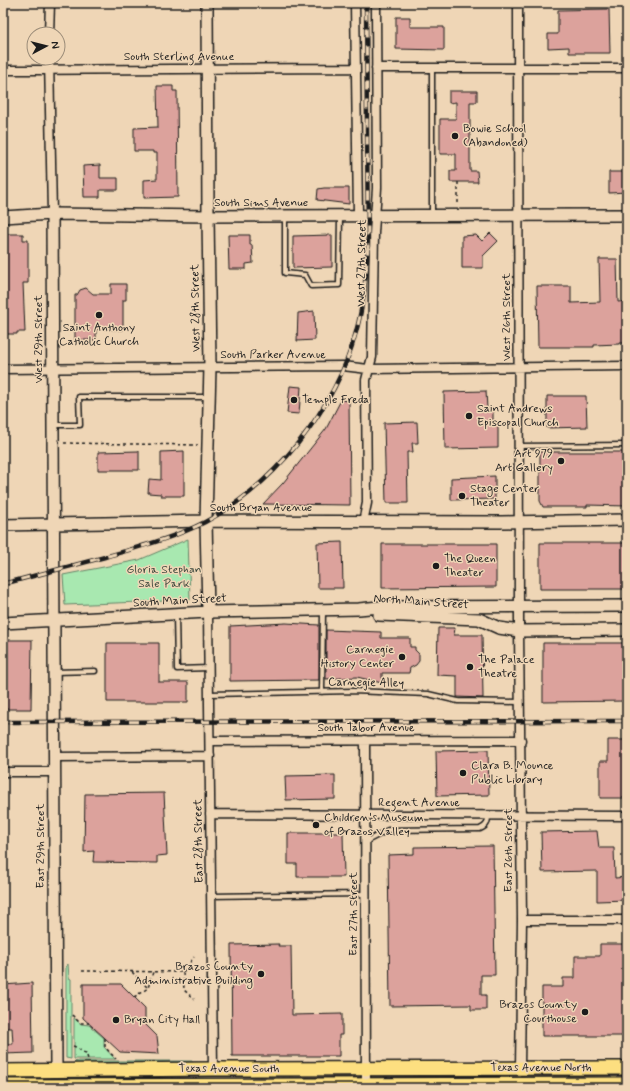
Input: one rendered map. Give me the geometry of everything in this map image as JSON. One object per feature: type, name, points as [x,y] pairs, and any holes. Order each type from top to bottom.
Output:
[{"type":"main road","name":"Texas Avenue South","points":[[3,1071],[454,1068]]},
{"type":"main road","name":"Texas Avenue North","points":[[454,1068],[627,1068]]},
{"type":"main road","name":"Texas Avenue North","points":[[454,1085],[520,1086],[627,1084]]},
{"type":"main road","name":"Texas Avenue South","points":[[3,1086],[304,1087],[454,1085]]},
{"type":"street","points":[[49,26],[50,3]]},
{"type":"street","name":"West 28th Street","points":[[207,3],[210,367],[206,521],[208,612]]},
{"type":"street","name":"West 27th Street","points":[[355,3],[358,216]]},
{"type":"street","name":"West 27th Street","points":[[363,522],[367,503],[366,380],[372,357],[377,188],[376,3]]},
{"type":"street","name":"West 26th Street","points":[[518,3],[519,631]]},
{"type":"street","name":"West 29th Street","points":[[49,66],[52,214],[54,620]]},
{"type":"street","name":"South Sterling Avenue","points":[[3,70],[355,68]]},
{"type":"street","points":[[376,68],[627,68]]},
{"type":"street","name":"South Sims Avenue","points":[[3,217],[52,214],[375,216],[627,214]]},
{"type":"street","name":"South Parker Avenue","points":[[3,369],[343,366],[368,369],[519,366],[627,366]]},
{"type":"street","name":"South Bryan Avenue","points":[[3,525],[206,521],[520,522],[627,520]]},
{"type":"street","name":"North Main Street","points":[[359,609],[379,607],[627,606]]},
{"type":"street","name":"South Main Street","points":[[3,623],[208,612],[359,609]]},
{"type":"street","name":"North Main Street","points":[[359,609],[377,614],[479,618],[498,628],[519,631],[627,630]]},
{"type":"street","name":"East 28th Street","points":[[208,612],[213,1069]]},
{"type":"street","name":"East 29th Street","points":[[54,620],[53,772],[56,1071]]},
{"type":"street","name":"East 26th Street","points":[[519,631],[521,702],[522,920],[520,1068]]},
{"type":"street","name":"East 27th Street","points":[[364,740],[366,1086]]},
{"type":"street","name":"South Tabor Avenue","points":[[210,741],[521,740]]},
{"type":"street","points":[[54,757],[210,756]]},
{"type":"street","points":[[3,772],[53,772]]},
{"type":"street","name":"Regent Avenue","points":[[210,814],[627,816]]},
{"type":"street","points":[[522,920],[627,920]]},
{"type":"lane","points":[[432,68],[432,215]]},
{"type":"lane","points":[[285,216],[285,273],[305,274],[311,286],[340,285],[340,216]]},
{"type":"lane","points":[[53,425],[80,425],[79,397],[209,397]]},
{"type":"lane","points":[[519,446],[627,445]]},
{"type":"lane","points":[[322,692],[323,610]]},
{"type":"lane","points":[[176,614],[177,669],[209,668]]},
{"type":"lane","points":[[54,672],[95,671]]},
{"type":"lane","name":"Carnegie Alley","points":[[209,694],[353,691],[428,694],[458,701],[521,702]]},
{"type":"lane","points":[[365,842],[388,830],[480,829],[488,824],[488,815]]},
{"type":"lane","points":[[211,896],[366,894]]},
{"type":"path","points":[[458,182],[458,203]]},
{"type":"path","points":[[53,443],[198,445],[208,447]]},
{"type":"path","points":[[194,957],[183,972],[184,990],[194,999]]},
{"type":"path","points":[[82,971],[183,972]]},
{"type":"path","points":[[132,972],[148,988]]},
{"type":"path","points":[[134,997],[148,988],[153,972]]},
{"type":"path","points":[[72,1015],[80,1023],[89,1023]]},
{"type":"path","points":[[105,1038],[105,1047],[118,1060]]},
{"type":"path","points":[[72,1046],[86,1053],[88,1055],[88,1060]]},
{"type":"green space","name":"Gloria Stephan Sale Park","points":[[188,539],[190,600],[65,605],[63,575],[139,560]]},
{"type":"green space","points":[[68,964],[69,978],[71,979],[71,1059],[66,1058],[66,967]]},
{"type":"green space","points":[[74,1018],[81,1024],[89,1025],[104,1038],[104,1047],[115,1059],[74,1059]]},
{"type":"green space","points":[[192,1061],[193,1063],[74,1064],[74,1062]]},
{"type":"building","points":[[609,9],[610,53],[569,53],[569,47],[548,48],[548,34],[558,34],[558,10]]},
{"type":"building","points":[[396,17],[410,17],[410,27],[444,27],[444,50],[396,49]]},
{"type":"building","points":[[157,86],[173,86],[173,91],[177,91],[178,197],[144,198],[144,180],[157,179],[157,153],[153,153],[153,151],[134,151],[134,128],[158,127]]},
{"type":"building","name":"Bowie School (Abandoned)","points":[[449,91],[477,91],[477,102],[470,102],[470,171],[477,171],[478,182],[450,182],[450,171],[456,171],[456,154],[440,154],[440,119],[456,119],[456,102],[449,103]]},
{"type":"building","points":[[100,165],[100,178],[118,178],[118,190],[100,190],[100,197],[84,197],[83,166]]},
{"type":"building","points":[[609,172],[627,172],[627,192],[609,193]]},
{"type":"building","points":[[349,188],[349,204],[317,200],[318,189]]},
{"type":"building","points":[[490,233],[498,241],[483,256],[483,268],[462,268],[462,236],[476,235],[482,241]]},
{"type":"building","points":[[3,234],[23,234],[23,240],[28,240],[28,283],[23,283],[25,332],[17,332],[17,334],[3,334]]},
{"type":"building","points":[[228,235],[250,235],[253,263],[246,264],[246,269],[229,269]]},
{"type":"building","points":[[332,235],[332,267],[293,268],[293,236]]},
{"type":"building","points":[[599,259],[617,259],[618,302],[627,301],[627,343],[594,345],[594,347],[538,347],[537,286],[571,286],[571,303],[600,302]]},
{"type":"building","name":"Saint Anthony Catholic Church","points":[[111,284],[126,284],[126,300],[123,300],[123,330],[96,329],[96,340],[75,340],[75,295],[77,295],[80,290],[86,288],[93,294],[111,294]]},
{"type":"building","points":[[314,311],[315,340],[297,341],[298,313]]},
{"type":"building","name":"Temple Freda","points":[[290,386],[301,387],[299,414],[287,413]]},
{"type":"building","name":"Saint Andrews Episcopal Church","points":[[486,391],[487,409],[493,409],[493,423],[498,423],[498,448],[445,449],[444,392]]},
{"type":"building","points":[[547,396],[586,396],[587,427],[547,428]]},
{"type":"building","points":[[341,400],[349,401],[350,505],[263,504],[283,483],[326,429]]},
{"type":"building","points":[[417,422],[418,443],[412,443],[413,452],[407,452],[408,503],[386,503],[384,423]]},
{"type":"building","points":[[139,451],[139,470],[98,470],[98,452]]},
{"type":"building","points":[[184,451],[184,496],[161,496],[161,494],[148,493],[149,479],[161,480],[161,452]]},
{"type":"building","points":[[540,452],[627,452],[627,506],[587,505],[587,507],[543,507],[540,501]]},
{"type":"building","points":[[495,476],[495,499],[451,500],[451,478]]},
{"type":"building","points":[[342,542],[343,588],[318,588],[317,543]]},
{"type":"building","points":[[540,543],[627,543],[627,589],[540,589]]},
{"type":"building","points":[[382,544],[496,544],[496,587],[382,588]]},
{"type":"building","points":[[286,623],[319,625],[319,680],[230,681],[230,626]]},
{"type":"building","name":"The Palace Theatre","points":[[438,628],[455,628],[454,635],[482,635],[483,698],[457,697],[457,676],[437,675]]},
{"type":"building","points":[[326,630],[381,632],[381,638],[410,638],[410,647],[415,647],[415,650],[419,654],[419,661],[416,665],[410,668],[409,673],[382,673],[382,683],[357,677],[326,679]]},
{"type":"building","points":[[3,640],[32,640],[31,709],[3,709]]},
{"type":"building","points":[[107,643],[159,643],[159,682],[188,682],[188,702],[107,702]]},
{"type":"building","points":[[543,643],[627,643],[627,701],[543,702]]},
{"type":"building","points":[[608,740],[627,740],[627,798],[600,798],[600,761],[608,761]]},
{"type":"building","name":"Clara B. Mounce Public Library","points":[[488,750],[489,795],[437,796],[436,751]]},
{"type":"building","points":[[335,775],[335,799],[286,800],[285,776]]},
{"type":"building","points":[[164,793],[167,855],[157,856],[157,863],[93,862],[94,851],[84,852],[85,794]]},
{"type":"building","points":[[597,831],[599,848],[614,848],[615,878],[627,877],[627,900],[597,901],[597,871],[542,872],[541,832]]},
{"type":"building","points":[[288,833],[343,833],[344,877],[297,877],[297,864],[288,864]]},
{"type":"building","points":[[493,846],[495,975],[481,975],[481,995],[486,995],[486,1010],[471,1010],[471,1005],[390,1006],[388,855],[414,854],[414,847]]},
{"type":"building","name":"Brazos County Administrative Building","points":[[279,944],[278,946],[291,946],[292,1015],[342,1014],[342,1035],[339,1035],[339,1056],[232,1056],[231,945]]},
{"type":"building","name":"Brazos County Courthouse","points":[[600,944],[627,944],[627,1036],[542,1036],[542,987],[563,987],[563,978],[575,978],[575,956],[600,956]]},
{"type":"building","points":[[32,983],[33,1053],[3,1054],[3,1044],[13,1044],[12,1028],[3,1028],[3,985]]},
{"type":"building","name":"Bryan City Hall","points":[[83,984],[121,984],[145,1008],[145,1024],[157,1036],[159,1054],[120,1052],[83,1018]]},
{"type":"railway","points":[[3,584],[143,546],[181,533],[205,522],[230,507],[255,488],[278,466],[299,442],[318,416],[334,389],[347,361],[359,321],[364,289],[368,246],[366,3]]},
{"type":"railway","points":[[3,722],[627,721]]},
{"type":"place","name":"Bowie School (Abandoned)","points":[[455,136]]},
{"type":"place","name":"Saint Anthony Catholic Church","points":[[99,315]]},
{"type":"place","name":"Temple Freda","points":[[294,400]]},
{"type":"place","name":"Saint Andrews Episcopal Church","points":[[469,416]]},
{"type":"place","name":"Art 979 Art Gallery","points":[[561,461]]},
{"type":"place","name":"Stage Center Theater","points":[[462,496]]},
{"type":"place","name":"The Queen Theater","points":[[436,566]]},
{"type":"place","name":"Carnegie History Center","points":[[402,657]]},
{"type":"place","name":"The Palace Theatre","points":[[470,667]]},
{"type":"place","name":"Clara B. Mounce Public Library","points":[[463,773]]},
{"type":"place","name":"Children's Museum of Brazos Valley","points":[[316,825]]},
{"type":"place","name":"Brazos County Administrative Building","points":[[261,974]]},
{"type":"place","name":"Brazos County Courthouse","points":[[585,1012]]},
{"type":"place","name":"Bryan City Hall","points":[[116,1020]]}]
